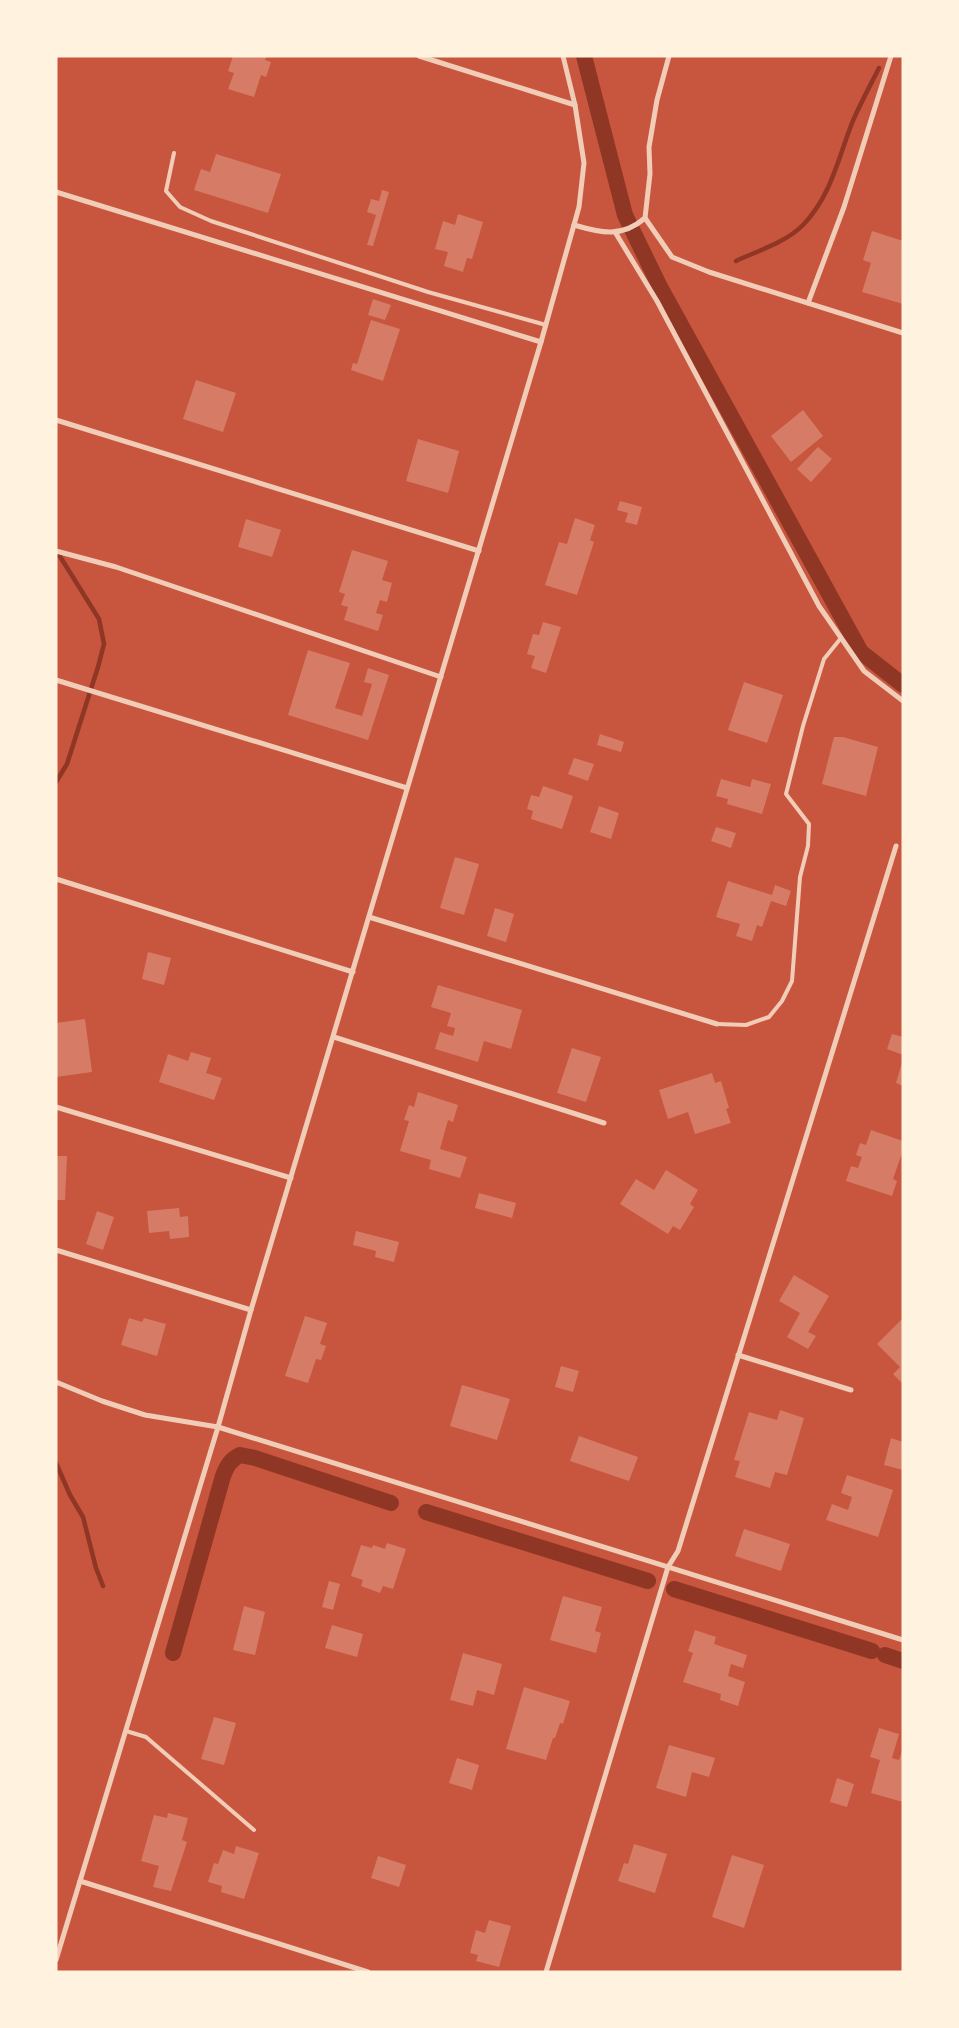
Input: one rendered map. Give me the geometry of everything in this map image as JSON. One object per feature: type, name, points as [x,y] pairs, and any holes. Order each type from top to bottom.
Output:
[{"type":"street","points":[[419,56],[575,105]]},
{"type":"street","points":[[56,1960],[218,1427],[251,1310],[541,342],[579,207],[584,163],[575,105],[563,56]]},
{"type":"street","points":[[669,56],[657,100],[650,140],[650,174],[645,218],[672,258],[709,272],[903,333]]},
{"type":"street","points":[[808,303],[844,207],[891,56]]},
{"type":"street","points":[[56,192],[541,342]]},
{"type":"street","points":[[574,225],[600,233],[615,232],[637,225],[645,218]]},
{"type":"street","points":[[615,232],[656,301],[819,606],[864,670],[903,701]]},
{"type":"street","points":[[56,420],[479,551]]},
{"type":"street","points":[[56,551],[116,567],[441,678]]},
{"type":"street","points":[[56,680],[407,788]]},
{"type":"street","points":[[546,1972],[668,1567],[678,1550],[896,846]]},
{"type":"street","points":[[56,880],[353,972]]},
{"type":"street","points":[[369,917],[717,1024]]},
{"type":"street","points":[[334,1037],[604,1123]]},
{"type":"street","points":[[56,1107],[291,1178]]},
{"type":"street","points":[[56,1250],[251,1310]]},
{"type":"street","points":[[738,1355],[851,1390]]},
{"type":"street","points":[[56,1382],[102,1401],[145,1415],[218,1427],[903,1640]]},
{"type":"street","points":[[80,1881],[368,1972]]},
{"type":"lane","points":[[174,153],[166,191],[180,207],[211,221],[428,292],[546,325]]},
{"type":"lane","points":[[717,1024],[746,1025],[769,1018],[782,1001],[792,981],[800,878],[808,846],[809,824],[786,794],[803,726],[824,659],[841,638]]},
{"type":"lane","points":[[126,1731],[146,1737],[254,1830]]},
{"type":"building","points":[[233,56],[267,56],[265,60],[271,62],[266,77],[261,75],[254,97],[228,89],[234,73],[228,71]]},
{"type":"building","points":[[216,154],[281,174],[268,213],[194,190],[201,169],[210,172]]},
{"type":"building","points":[[382,190],[389,192],[373,246],[367,245],[376,215],[367,212],[371,199],[379,201]]},
{"type":"building","points":[[458,214],[483,222],[472,259],[467,258],[463,272],[444,266],[448,252],[435,249],[443,221],[455,225]]},
{"type":"building","points":[[872,231],[903,241],[903,304],[862,292],[871,263],[863,260]]},
{"type":"building","points":[[373,299],[391,305],[385,320],[368,315]]},
{"type":"building","points":[[371,320],[400,329],[383,381],[351,370],[353,363],[357,364]]},
{"type":"building","points":[[196,380],[236,393],[223,432],[183,419]]},
{"type":"building","points":[[803,410],[823,436],[791,462],[771,436]]},
{"type":"building","points":[[418,439],[459,451],[448,493],[406,481]]},
{"type":"building","points":[[818,447],[832,459],[811,482],[797,469]]},
{"type":"building","points":[[620,501],[642,507],[637,525],[625,522],[628,513],[617,510]]},
{"type":"building","points":[[575,518],[595,525],[590,540],[594,542],[577,595],[545,585],[559,542],[567,544]]},
{"type":"building","points":[[246,519],[281,530],[272,557],[238,547]]},
{"type":"building","points":[[352,550],[388,561],[382,580],[392,583],[387,602],[380,600],[376,613],[383,615],[378,631],[344,620],[348,607],[341,605],[345,594],[339,592]]},
{"type":"building","points":[[543,622],[561,627],[546,673],[531,668],[535,656],[527,654],[533,634],[539,635]]},
{"type":"building","points":[[308,650],[350,663],[335,708],[362,716],[372,684],[364,682],[368,668],[389,675],[368,740],[288,715]]},
{"type":"building","points":[[744,682],[783,695],[767,743],[728,730]]},
{"type":"building","points":[[600,734],[624,742],[621,752],[597,745]]},
{"type":"building","points":[[834,737],[843,737],[878,747],[866,796],[822,784]]},
{"type":"building","points":[[574,758],[594,764],[588,781],[568,774]]},
{"type":"building","points":[[721,779],[750,787],[752,779],[771,784],[762,814],[727,804],[728,799],[716,796]]},
{"type":"building","points":[[543,786],[573,796],[562,829],[531,819],[533,811],[527,809],[531,795],[539,797]]},
{"type":"building","points":[[599,806],[619,813],[611,839],[590,832]]},
{"type":"building","points":[[716,827],[736,833],[731,848],[711,841]]},
{"type":"building","points":[[455,857],[479,864],[464,915],[440,908]]},
{"type":"building","points":[[728,881],[772,895],[775,885],[791,891],[786,906],[771,901],[762,927],[757,925],[752,941],[736,936],[740,924],[716,917]]},
{"type":"building","points":[[495,908],[514,914],[506,942],[487,936]]},
{"type":"building","points":[[148,952],[171,958],[164,985],[142,979]]},
{"type":"building","points":[[438,985],[522,1010],[511,1049],[484,1041],[478,1062],[435,1049],[440,1032],[453,1036],[455,1028],[447,1026],[451,1013],[431,1007]]},
{"type":"building","points":[[85,1019],[92,1072],[56,1077],[56,1023]]},
{"type":"building","points":[[892,1034],[903,1037],[903,1055],[887,1049]]},
{"type":"building","points":[[572,1048],[601,1057],[586,1102],[557,1093]]},
{"type":"building","points":[[191,1052],[211,1058],[206,1073],[222,1078],[214,1100],[159,1082],[168,1054],[188,1061]]},
{"type":"building","points":[[903,1062],[903,1086],[896,1083]]},
{"type":"building","points":[[712,1073],[715,1083],[721,1081],[729,1108],[726,1109],[731,1123],[695,1134],[688,1112],[668,1119],[659,1090]]},
{"type":"building","points":[[418,1092],[458,1105],[453,1122],[448,1120],[440,1149],[467,1157],[460,1178],[429,1169],[431,1160],[400,1151],[409,1121],[404,1120],[409,1105],[414,1107]]},
{"type":"building","points":[[871,1130],[903,1141],[903,1150],[893,1179],[897,1181],[892,1196],[846,1181],[851,1166],[858,1168],[862,1157],[856,1155],[860,1143],[866,1145]]},
{"type":"building","points":[[56,1156],[67,1156],[65,1200],[56,1200]]},
{"type":"building","points":[[666,1170],[698,1190],[690,1204],[694,1207],[680,1230],[673,1226],[668,1234],[620,1204],[636,1179],[654,1190]]},
{"type":"building","points":[[479,1193],[516,1203],[512,1218],[475,1208]]},
{"type":"building","points":[[179,1208],[180,1217],[188,1216],[189,1237],[170,1239],[169,1231],[149,1233],[147,1211]]},
{"type":"building","points":[[97,1211],[114,1217],[103,1250],[86,1244]]},
{"type":"building","points":[[356,1231],[399,1242],[394,1262],[375,1257],[376,1251],[353,1245]]},
{"type":"building","points":[[794,1275],[829,1296],[808,1332],[816,1336],[808,1349],[787,1337],[800,1313],[779,1301]]},
{"type":"building","points":[[305,1316],[327,1323],[320,1344],[326,1346],[321,1360],[316,1359],[308,1383],[285,1376]]},
{"type":"building","points":[[129,1318],[142,1322],[144,1318],[166,1324],[157,1356],[121,1345]]},
{"type":"building","points":[[903,1318],[903,1384],[893,1374],[900,1367],[877,1344]]},
{"type":"building","points":[[561,1366],[579,1371],[573,1392],[555,1387]]},
{"type":"building","points":[[462,1385],[510,1399],[497,1440],[450,1426]]},
{"type":"building","points":[[780,1410],[804,1418],[787,1475],[775,1472],[770,1488],[735,1477],[740,1461],[734,1460],[749,1412],[777,1420]]},
{"type":"building","points":[[579,1436],[638,1457],[629,1481],[570,1461]]},
{"type":"building","points":[[891,1438],[903,1442],[903,1470],[884,1465]]},
{"type":"building","points":[[847,1475],[893,1490],[878,1537],[826,1520],[832,1504],[848,1510],[852,1497],[841,1493]]},
{"type":"building","points":[[744,1529],[790,1544],[781,1571],[735,1556]]},
{"type":"building","points":[[387,1543],[406,1549],[393,1589],[383,1586],[380,1593],[361,1586],[363,1580],[351,1576],[361,1545],[372,1548],[373,1545],[385,1549]]},
{"type":"building","points":[[329,1581],[340,1584],[333,1610],[322,1607]]},
{"type":"building","points":[[563,1596],[602,1607],[595,1631],[601,1633],[596,1653],[550,1640]]},
{"type":"building","points":[[244,1606],[265,1612],[255,1655],[233,1650]]},
{"type":"building","points":[[332,1625],[363,1634],[357,1657],[325,1648]]},
{"type":"building","points":[[695,1630],[716,1637],[714,1644],[747,1655],[743,1668],[731,1664],[728,1676],[745,1682],[738,1706],[720,1700],[721,1694],[683,1682],[693,1653],[688,1651]]},
{"type":"building","points":[[463,1653],[502,1664],[494,1695],[477,1690],[473,1706],[450,1700]]},
{"type":"building","points":[[524,1687],[570,1701],[563,1724],[560,1723],[546,1760],[506,1749]]},
{"type":"building","points":[[214,1717],[236,1723],[224,1765],[201,1759]]},
{"type":"building","points":[[879,1728],[899,1734],[892,1758],[899,1760],[903,1748],[903,1802],[871,1793],[880,1760],[870,1757]]},
{"type":"building","points":[[669,1745],[715,1758],[709,1777],[692,1772],[686,1797],[656,1788]]},
{"type":"building","points":[[457,1758],[479,1765],[472,1790],[449,1783]]},
{"type":"building","points":[[837,1778],[854,1784],[847,1807],[830,1802]]},
{"type":"building","points":[[168,1813],[188,1818],[182,1840],[187,1842],[171,1891],[153,1887],[159,1866],[141,1861],[154,1815],[167,1818]]},
{"type":"building","points":[[634,1844],[667,1854],[655,1893],[618,1881],[624,1863],[628,1864]]},
{"type":"building","points":[[236,1846],[259,1853],[244,1899],[221,1892],[222,1886],[208,1882],[214,1863],[218,1864],[223,1850],[234,1854]]},
{"type":"building","points":[[732,1855],[764,1865],[744,1928],[712,1917]]},
{"type":"building","points":[[378,1856],[406,1865],[399,1887],[371,1878]]},
{"type":"building","points":[[489,1920],[511,1926],[499,1967],[476,1961],[478,1955],[470,1953],[476,1930],[485,1933]]},
{"type":"waterway","points":[[584,56],[625,215],[659,285],[861,652],[903,685]]},
{"type":"waterway","points":[[736,261],[788,237],[813,214],[827,189],[852,123],[879,68]]},
{"type":"waterway","points":[[56,550],[99,619],[104,644],[67,764],[56,782]]},
{"type":"waterway","points":[[173,1653],[223,1476],[234,1459],[240,1455],[255,1458],[391,1503]]},
{"type":"waterway","points":[[56,1463],[70,1495],[83,1517],[96,1568],[103,1586]]},
{"type":"waterway","points":[[426,1512],[648,1581]]},
{"type":"waterway","points":[[674,1589],[872,1651]]},
{"type":"waterway","points":[[885,1655],[903,1661]]}]
